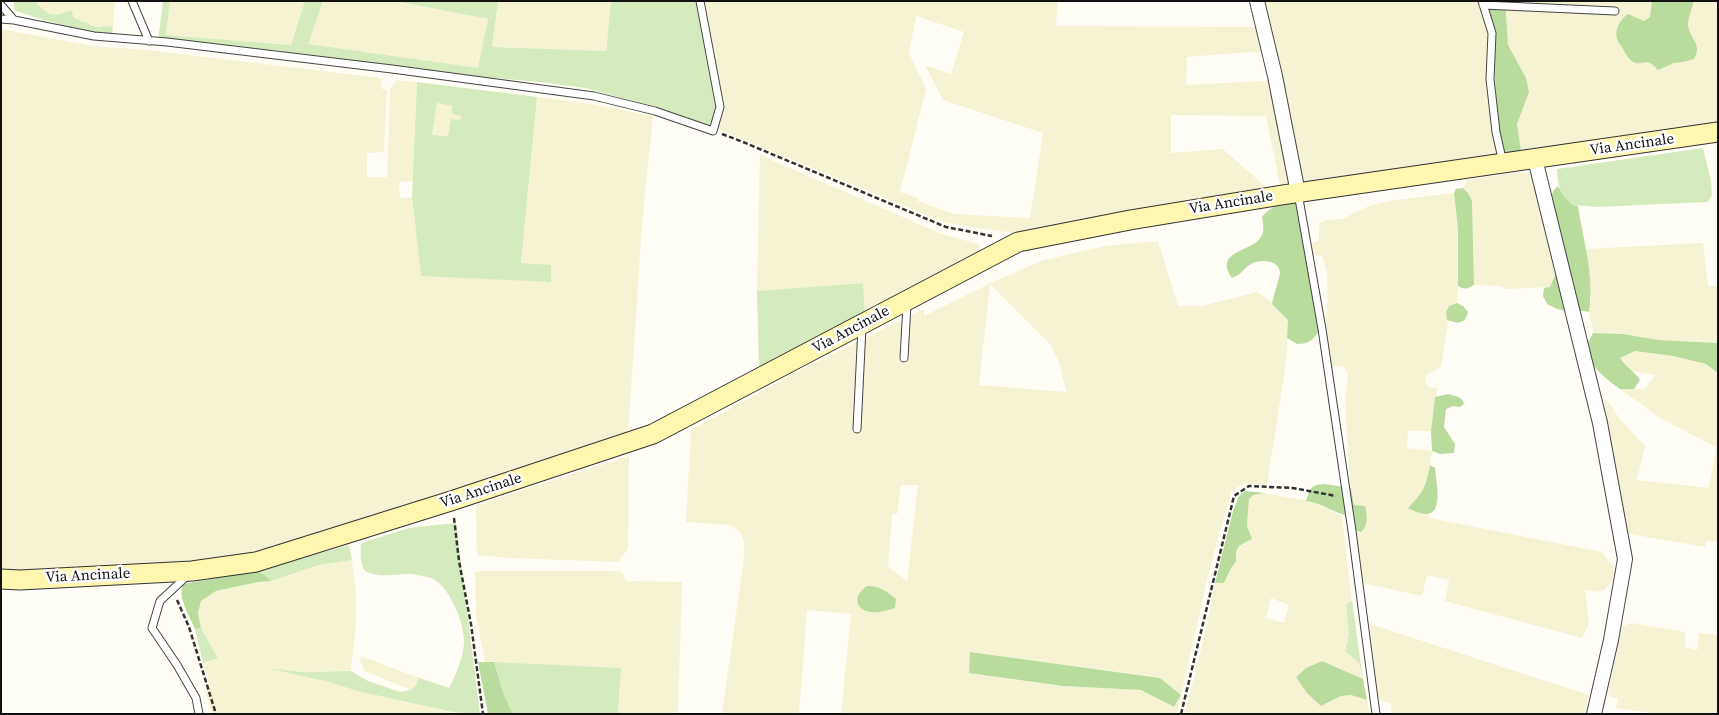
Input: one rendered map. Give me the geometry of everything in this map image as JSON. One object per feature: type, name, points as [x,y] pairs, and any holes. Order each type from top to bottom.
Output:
[{"type":"main road","name":"Via Ancinale","points":[[1,579],[20,580],[192,571],[256,562],[451,501],[653,434],[1018,242],[1130,220],[1298,193],[1718,132]]},
{"type":"street","points":[[1257,1],[1275,76],[1298,193]]},
{"type":"street","points":[[1535,159],[1600,424],[1626,559],[1611,640],[1594,714]]},
{"type":"lane","points":[[132,1],[149,40]]},
{"type":"lane","points":[[1,19],[94,36],[149,40],[594,96],[655,111],[713,132],[720,107],[700,1]]},
{"type":"lane","points":[[1503,163],[1496,132],[1490,79],[1492,33],[1483,3],[1615,11]]},
{"type":"lane","points":[[1,5],[14,20]]},
{"type":"lane","points":[[1298,193],[1322,328],[1348,498],[1376,714]]},
{"type":"lane","points":[[904,358],[907,301]]},
{"type":"lane","points":[[857,429],[862,324]]},
{"type":"lane","points":[[192,571],[160,601],[152,628],[196,698],[199,714]]},
{"type":"path","points":[[713,132],[743,142],[946,227],[1018,242]]},
{"type":"path","points":[[1182,714],[1234,496],[1249,486],[1293,488],[1348,498]]},
{"type":"path","points":[[451,501],[459,562],[471,624],[483,714]]},
{"type":"path","points":[[172,590],[189,627],[216,714]]},
{"type":"shaded area","points":[[35,1],[115,1],[113,26],[96,27],[74,18],[70,10],[55,15],[46,12]]},
{"type":"shaded area","points":[[170,1],[305,1],[291,45],[166,35]]},
{"type":"shaded area","points":[[323,1],[395,1],[488,19],[479,69],[307,44]]},
{"type":"shaded area","points":[[498,1],[611,1],[606,51],[492,47]]},
{"type":"shaded area","points":[[702,1],[1058,1],[1056,26],[1256,27],[1263,51],[1187,57],[1186,85],[1279,80],[1259,1],[1718,1],[1718,123],[1280,185],[1266,116],[1171,115],[1171,153],[1223,149],[1266,187],[1013,233],[946,223],[715,128]],"holes":[[[916,16],[964,32],[951,74],[925,65],[943,100],[1043,133],[1030,218],[953,214],[900,192],[926,89],[909,53]]]},
{"type":"shaded area","points":[[1,29],[93,46],[148,50],[381,78],[382,89],[387,90],[384,152],[367,153],[367,177],[387,177],[390,90],[396,80],[417,82],[413,181],[399,182],[400,198],[412,197],[421,276],[521,263],[537,97],[592,104],[653,116],[642,224],[628,436],[256,555],[192,566],[1,572]]},
{"type":"shaded area","points":[[437,103],[453,106],[461,115],[460,120],[451,119],[449,136],[432,135]]},
{"type":"shaded area","points":[[760,155],[942,234],[978,244],[982,253],[865,316],[863,283],[757,291]]},
{"type":"shaded area","points":[[1519,172],[1529,174],[1536,182],[1555,275],[1550,287],[1506,289],[1501,286],[1474,285],[1472,201],[1463,188],[1467,180]]},
{"type":"shaded area","points":[[1454,193],[1458,229],[1459,273],[1457,303],[1449,306],[1446,312],[1448,326],[1441,366],[1426,376],[1425,382],[1428,387],[1437,388],[1431,431],[1408,431],[1407,448],[1432,451],[1428,478],[1422,494],[1408,508],[1424,514],[1429,512],[1430,518],[1602,552],[1613,567],[1613,580],[1604,590],[1594,592],[1585,590],[1589,623],[1582,638],[1445,601],[1449,580],[1427,575],[1422,596],[1362,583],[1349,474],[1345,398],[1348,374],[1344,367],[1332,366],[1326,321],[1328,298],[1327,273],[1322,256],[1312,254],[1312,243],[1319,240],[1320,223],[1327,220],[1342,219],[1369,206],[1388,201]]},
{"type":"shaded area","points":[[1158,241],[1178,306],[1202,306],[1257,292],[1288,320],[1287,356],[1267,485],[1246,483],[1231,491],[1209,572],[1177,714],[841,714],[851,614],[807,610],[799,714],[722,714],[744,558],[744,543],[741,533],[730,525],[686,522],[691,430],[796,372],[924,309],[924,316],[991,283],[1044,260],[1105,246]],"holes":[[[990,284],[1051,345],[1060,365],[1066,392],[979,385]],[[901,485],[918,485],[907,581],[888,566],[892,514],[897,514]],[[970,652],[1160,678],[1174,707],[1141,690],[1063,686],[970,673]]]},
{"type":"shaded area","points":[[1703,243],[1708,286],[1718,286],[1718,343],[1658,340],[1623,334],[1593,333],[1589,312],[1591,298],[1585,249]]},
{"type":"shaded area","points":[[1635,351],[1673,356],[1706,364],[1718,373],[1718,542],[1706,541],[1705,547],[1624,533],[1604,399],[1609,403],[1621,421],[1645,446],[1637,480],[1709,488],[1716,447],[1662,419],[1620,389],[1645,389],[1655,375],[1635,372],[1625,366],[1620,358]]},
{"type":"shaded area","points":[[629,456],[628,549],[618,562],[477,555],[476,505]]},
{"type":"shaded area","points":[[1264,493],[1310,501],[1342,516],[1352,601],[1346,604],[1349,635],[1345,651],[1359,663],[1363,679],[1322,661],[1306,668],[1296,677],[1327,704],[1341,696],[1351,695],[1367,700],[1370,714],[1185,714],[1215,583],[1225,582],[1236,562],[1236,552],[1239,546],[1252,539],[1247,526],[1249,499],[1253,495]],"holes":[[[1271,598],[1289,605],[1284,623],[1266,618]]]},
{"type":"shaded area","points":[[352,560],[356,595],[356,623],[351,671],[303,672],[273,669],[329,682],[357,691],[459,714],[212,714],[205,690],[210,689],[203,663],[218,658],[201,628],[198,613],[201,601],[216,591],[271,581],[319,565]]},
{"type":"shaded area","points":[[621,571],[627,581],[682,582],[678,714],[618,714],[621,668],[485,662],[476,614],[475,572]]},
{"type":"shaded area","points":[[1632,623],[1685,632],[1686,647],[1697,650],[1699,633],[1718,635],[1718,714],[1658,714],[1616,708],[1618,699],[1611,697],[1608,693],[1622,626]]},
{"type":"shaded area","points":[[1370,624],[1589,695],[1584,714],[1392,714],[1391,704],[1378,699]]},
{"type":"shaded area","points":[[361,656],[419,678],[416,685],[411,690],[365,671],[360,661]]},
{"type":"green space","points":[[14,1],[35,1],[51,14],[59,14],[71,10],[74,18],[96,27],[113,26],[112,35],[62,25],[14,10]]},
{"type":"green space","points":[[163,1],[170,1],[166,35],[291,45],[305,1],[323,1],[308,44],[478,68],[488,19],[395,1],[498,1],[492,47],[606,51],[611,1],[701,1],[719,107],[714,128],[656,107],[585,88],[540,82],[392,69],[158,41]]},
{"type":"green space","points":[[1487,1],[1505,1],[1508,45],[1526,78],[1529,92],[1517,124],[1521,152],[1504,154],[1497,116],[1493,39]]},
{"type":"green space","points":[[1652,1],[1694,1],[1688,25],[1697,45],[1694,59],[1674,63],[1658,70],[1650,63],[1636,63],[1628,58],[1617,39],[1617,28],[1628,14],[1644,21],[1650,17]]},
{"type":"green space","points":[[417,82],[537,97],[521,263],[551,265],[551,282],[421,276],[412,197]],"holes":[[[437,103],[452,106],[452,114],[461,116],[460,120],[451,119],[448,136],[432,135]]]},
{"type":"green space","points":[[1703,148],[1711,181],[1712,195],[1708,202],[1597,207],[1572,205],[1562,193],[1559,185],[1557,169]]},
{"type":"green space","points":[[1558,186],[1572,205],[1578,206],[1591,285],[1589,312],[1559,310],[1547,304],[1543,296],[1544,288],[1550,287],[1555,275],[1565,274],[1551,200],[1553,191]]},
{"type":"green space","points":[[1463,188],[1472,201],[1474,285],[1466,288],[1458,286],[1458,229],[1454,193],[1456,189]]},
{"type":"green space","points":[[1298,203],[1319,330],[1311,341],[1297,344],[1287,338],[1288,320],[1272,304],[1280,273],[1279,268],[1268,261],[1255,262],[1232,278],[1227,269],[1227,262],[1230,257],[1250,246],[1261,237],[1263,230],[1262,217],[1266,212],[1278,206]]},
{"type":"green space","points":[[863,283],[865,316],[759,372],[757,291]]},
{"type":"green space","points":[[1457,303],[1468,312],[1465,320],[1458,323],[1447,320],[1446,312],[1449,306]]},
{"type":"green space","points":[[1593,333],[1623,334],[1658,340],[1718,343],[1718,373],[1706,364],[1673,356],[1635,351],[1620,358],[1640,380],[1634,389],[1620,389],[1598,370],[1589,358],[1587,344]]},
{"type":"green space","points":[[1448,394],[1459,397],[1464,404],[1460,407],[1453,406],[1446,409],[1444,427],[1455,444],[1454,453],[1440,454],[1432,451],[1431,431],[1435,397]]},
{"type":"green space","points":[[1430,465],[1435,468],[1437,504],[1429,514],[1420,513],[1408,508],[1423,489]]},
{"type":"green space","points":[[1324,484],[1351,488],[1354,505],[1365,506],[1366,523],[1361,532],[1355,530],[1352,516],[1340,514],[1306,501],[1313,486]]},
{"type":"green space","points":[[1245,491],[1264,493],[1253,495],[1249,499],[1247,526],[1252,539],[1239,546],[1236,552],[1236,562],[1224,583],[1215,583],[1233,511],[1239,496]]},
{"type":"green space","points":[[456,523],[480,714],[452,712],[357,691],[329,682],[267,668],[303,672],[351,671],[368,681],[400,692],[411,690],[419,678],[449,688],[459,665],[464,641],[461,623],[454,603],[442,586],[428,577],[411,574],[377,575],[367,572],[364,570],[362,563],[361,543],[409,528]]},
{"type":"green space","points":[[349,545],[352,560],[319,565],[271,581],[265,575],[256,571]]},
{"type":"green space","points":[[256,571],[265,575],[271,581],[216,591],[201,601],[198,613],[201,628],[195,629],[183,601],[183,584]]},
{"type":"green space","points":[[868,586],[880,588],[893,596],[896,599],[895,608],[873,612],[862,608],[859,605],[858,598],[861,591]]},
{"type":"green space","points":[[1352,601],[1363,679],[1359,663],[1345,651],[1349,635],[1346,604]]},
{"type":"green space","points":[[201,628],[218,658],[203,663],[195,629]]},
{"type":"green space","points":[[970,652],[1160,678],[1181,695],[1174,707],[1141,690],[1063,686],[969,673]]},
{"type":"green space","points":[[1322,661],[1363,679],[1367,700],[1351,695],[1341,696],[1321,706],[1307,693],[1296,677],[1306,668]]},
{"type":"green space","points":[[478,662],[494,662],[504,695],[513,714],[488,714]]},
{"type":"green space","points":[[494,662],[621,668],[618,714],[513,714],[504,695]]}]
